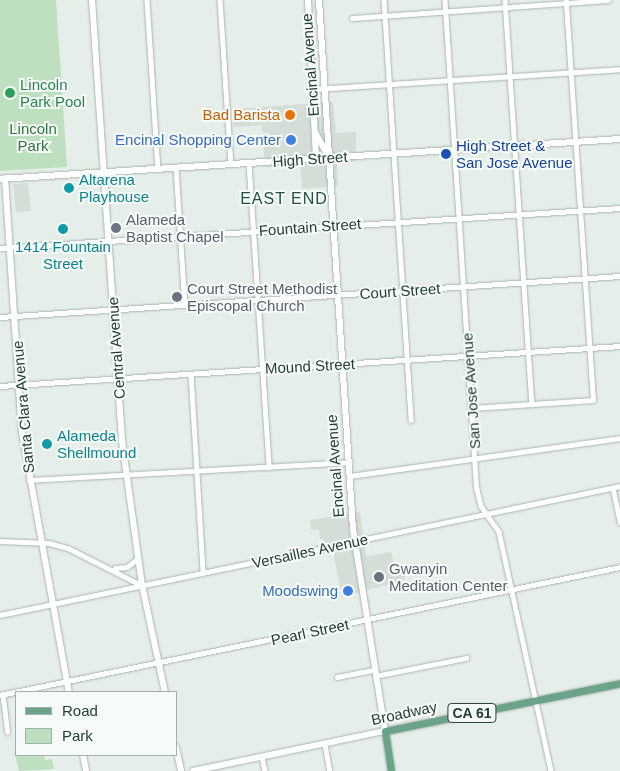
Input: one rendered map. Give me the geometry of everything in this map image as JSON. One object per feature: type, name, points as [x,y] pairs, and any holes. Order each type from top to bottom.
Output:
[{"type":"main road","name":"Broadway","points":[[385,731],[620,682]]},
{"type":"main road","name":"Encinal Avenue","points":[[385,731],[391,771]]},
{"type":"street","name":"Central Avenue","points":[[92,0],[118,379],[127,475],[142,585],[165,691]]},
{"type":"street","points":[[147,0],[158,169]]},
{"type":"street","points":[[220,0],[231,164]]},
{"type":"street","name":"Encinal Avenue","points":[[308,0],[316,158]]},
{"type":"street","name":"Encinal Avenue","points":[[319,0],[355,542],[385,731]]},
{"type":"street","points":[[384,0],[411,420]]},
{"type":"street","name":"San Jose Avenue","points":[[445,0],[478,498],[499,532],[552,771]]},
{"type":"street","points":[[506,0],[532,404]]},
{"type":"street","points":[[352,18],[608,0]]},
{"type":"street","points":[[472,408],[593,400],[566,2]]},
{"type":"street","points":[[309,19],[320,18]]},
{"type":"street","points":[[314,89],[620,69]]},
{"type":"street","name":"Encinal Avenue","points":[[316,134],[329,157]]},
{"type":"street","name":"High Street","points":[[3,179],[620,139]]},
{"type":"street","points":[[249,163],[269,467]]},
{"type":"street","points":[[176,167],[185,305]]},
{"type":"street","name":"Santa Clara Avenue","points":[[3,179],[10,247],[19,385],[29,480],[69,691]]},
{"type":"street","name":"Fountain Street","points":[[0,248],[620,208]]},
{"type":"street","name":"Court Street","points":[[0,317],[620,276]]},
{"type":"street","name":"Mound Street","points":[[0,386],[620,346]]},
{"type":"street","points":[[191,374],[203,573]]},
{"type":"street","points":[[350,476],[620,438]]},
{"type":"street","points":[[29,480],[349,462]]},
{"type":"street","name":"Versailles Avenue","points":[[0,614],[620,486]]},
{"type":"street","points":[[613,488],[620,522]]},
{"type":"street","points":[[0,541],[40,543],[68,548],[113,568],[142,585]]},
{"type":"street","points":[[113,568],[127,567],[138,558]]},
{"type":"street","name":"Pearl Street","points":[[18,691],[620,567]]},
{"type":"street","points":[[337,677],[375,673],[466,658]]},
{"type":"street","name":"Pearl Street","points":[[1,694],[15,691]]},
{"type":"street","points":[[1,694],[8,732]]},
{"type":"street","name":"Broadway","points":[[193,771],[385,731]]},
{"type":"street","points":[[325,744],[330,771]]},
{"type":"street","points":[[83,756],[86,771]]},
{"type":"street","points":[[178,756],[181,771]]},
{"type":"street","points":[[262,757],[265,771]]},
{"type":"shaded area","points":[[333,102],[336,133],[356,132],[356,161],[337,163],[338,186],[302,189],[300,164],[265,167],[262,125],[234,127],[233,109]]},
{"type":"shaded area","points":[[28,183],[31,211],[16,212],[13,185]]},
{"type":"shaded area","points":[[360,512],[366,556],[391,552],[395,570],[403,568],[405,580],[342,597],[333,552],[322,554],[319,529],[311,530],[310,520]]},
{"type":"green space","name":"Lincoln Park","points":[[0,0],[56,0],[67,167],[0,171]]},
{"type":"green space","points":[[16,756],[44,756],[45,760],[52,759],[54,769],[19,771]]},
{"type":"place","name":"Lincoln Park Pool","points":[[10,93]]},
{"type":"place","name":"Bad Barista","points":[[290,115]]},
{"type":"place","name":"Encinal Shopping Center","points":[[291,140]]},
{"type":"place","name":"High Street & San Jose Avenue","points":[[446,154]]},
{"type":"place","name":"Altarena Playhouse","points":[[69,188]]},
{"type":"place","name":"Alameda Baptist Chapel","points":[[116,228]]},
{"type":"place","name":"1414 Fountain Street","points":[[63,229]]},
{"type":"place","name":"Court Street Methodist Episcopal Church","points":[[177,297]]},
{"type":"place","name":"Alameda Shellmound","points":[[47,444]]},
{"type":"place","name":"Gwanyin Meditation Center","points":[[379,577]]},
{"type":"place","name":"Moodswing","points":[[348,591]]},
{"type":"district","name":"EAST END","points":[[284,199]]}]
